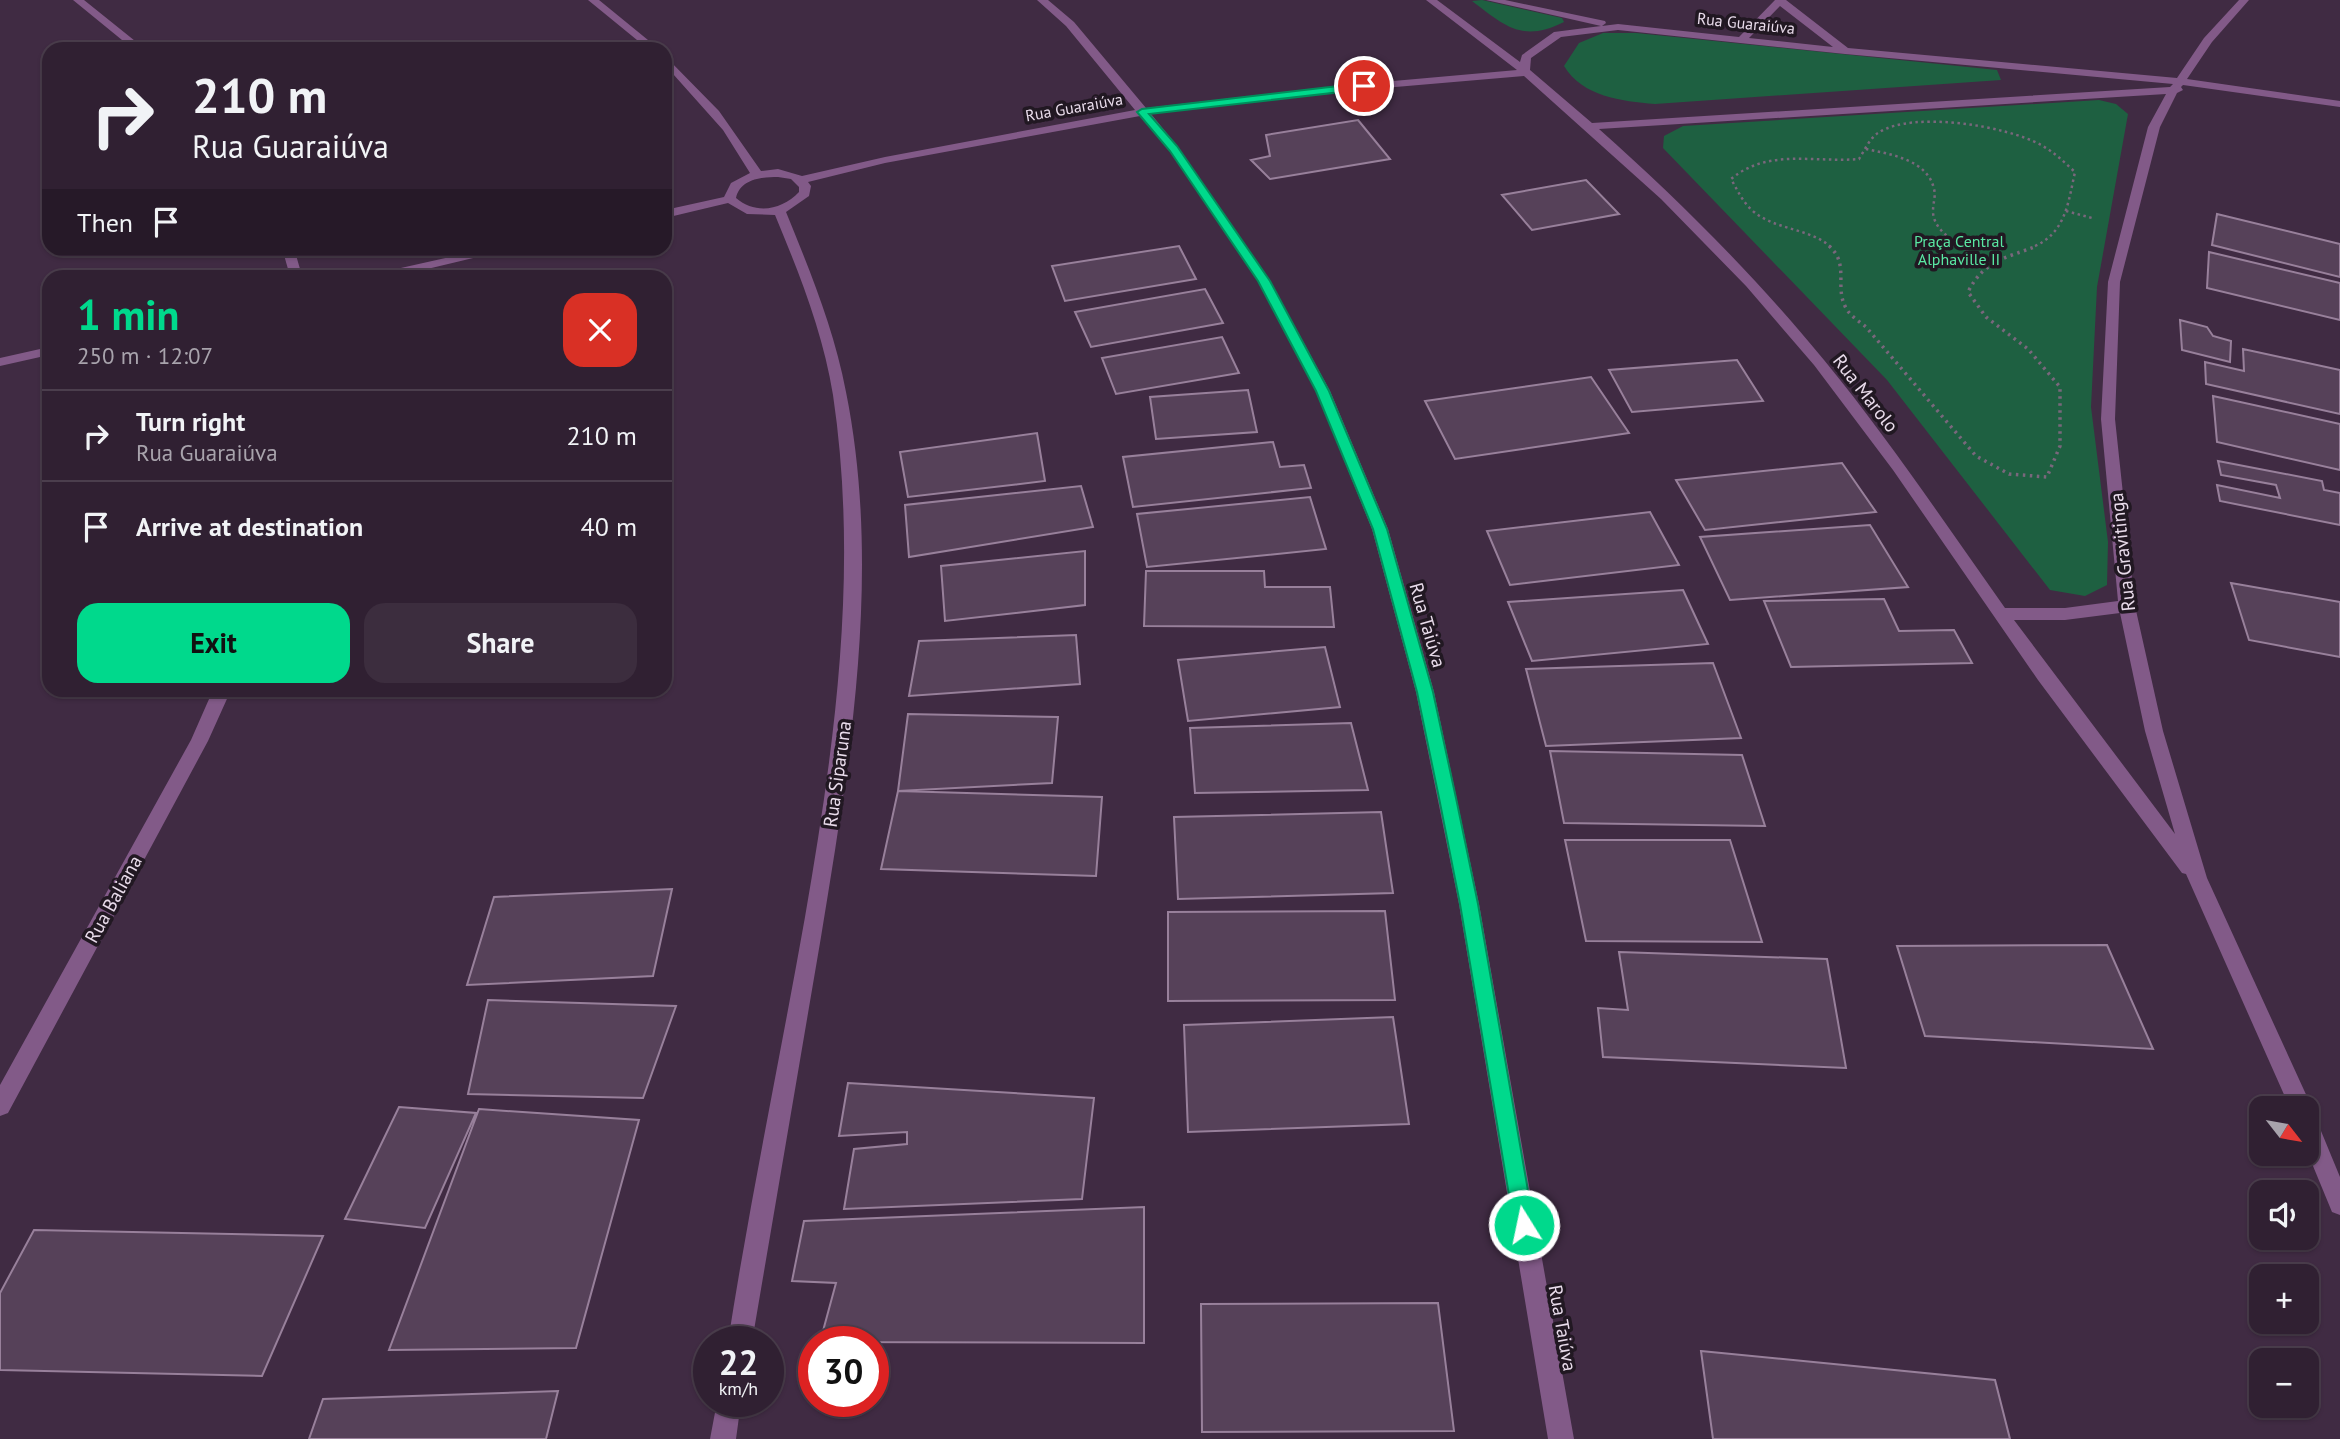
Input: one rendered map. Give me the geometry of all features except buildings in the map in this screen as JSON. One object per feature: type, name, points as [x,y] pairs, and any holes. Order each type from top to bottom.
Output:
[{"type":"street","points":[[78,0],[130,42]]},
{"type":"street","points":[[593,0],[645,42]]},
{"type":"street","name":"Rua Taiúva","points":[[1042,0],[1070,24],[1173,148],[1264,281],[1323,391],[1380,529],[1425,692],[1466,891],[1561,1439]]},
{"type":"street","name":"Rua Marolo","points":[[1431,0],[1477,33],[1591,126],[1717,247],[1793,332],[1878,439],[2000,614],[2197,878]]},
{"type":"street","points":[[1491,0],[1618,27]]},
{"type":"street","points":[[1741,40],[1780,0],[1845,51]]},
{"type":"street","name":"Rua Gravitinga","points":[[2244,0],[2208,40],[2176,86],[2154,127],[2114,282],[2108,419],[2127,606],[2154,731],[2197,878],[2296,1096]]},
{"type":"street","name":"Rua Guaraiúva","points":[[801,180],[885,160],[1142,112],[1337,89],[1524,73],[1526,57],[1558,34],[1618,27],[2213,88],[2340,104]]},
{"type":"street","points":[[672,66],[704,99],[743,149],[757,175]]},
{"type":"street","name":"Rua Guaraiúva","points":[[1591,126],[2176,86]]},
{"type":"street","points":[[778,173],[801,180],[805,192],[791,205],[779,210],[754,212],[743,209],[730,199],[733,188],[757,175],[778,173]]},
{"type":"street","points":[[672,212],[730,199]]},
{"type":"street","name":"Rua Siparuna","points":[[743,1326],[834,805],[850,670],[854,527],[844,410],[820,313],[791,232],[779,210]]},
{"type":"street","points":[[410,270],[473,256]]},
{"type":"street","points":[[0,362],[42,353]]},
{"type":"street","points":[[2000,614],[2065,614],[2127,606]]},
{"type":"street","name":"Rua Baliana","points":[[0,1106],[200,741],[219,697]]},
{"type":"street","points":[[2319,1153],[2340,1204]]},
{"type":"street","points":[[723,1439],[727,1417]]},
{"type":"path","points":[[1909,122],[1957,124],[2003,132],[2050,147],[2075,172],[2062,223],[2052,237],[2023,252],[1991,262],[1981,268],[1971,282],[1968,292],[1992,325],[2025,346],[2060,387],[2061,448],[2056,466],[2047,477],[2014,476],[1993,470],[1976,456],[1866,327],[1846,309],[1843,298],[1844,276],[1837,253],[1813,235],[1756,213],[1745,204],[1731,179],[1740,169],[1759,160],[1843,162],[1858,159],[1877,133],[1909,122]]},
{"type":"path","points":[[1866,149],[1902,158],[1929,177],[1934,189],[1931,214],[1938,226],[1991,262]]},
{"type":"green space","points":[[1482,0],[1562,18],[1564,22],[1537,31],[1515,29],[1494,18],[1472,1]]},
{"type":"green space","points":[[1603,33],[1636,33],[1997,70],[2001,80],[1642,103],[1616,99],[1592,91],[1581,85],[1564,66],[1579,43]]},
{"type":"green space","name":"Praça Central Alphaville II","points":[[2099,100],[2116,104],[2128,114],[2097,287],[2091,407],[2108,542],[2107,585],[2085,596],[2050,590],[1887,380],[1663,148],[1664,136],[1683,126]]},
{"type":"route","points":[[1364,86],[1142,112],[1173,148],[1264,281],[1323,391],[1380,529],[1425,692],[1469,904],[1524,1225]]}]
